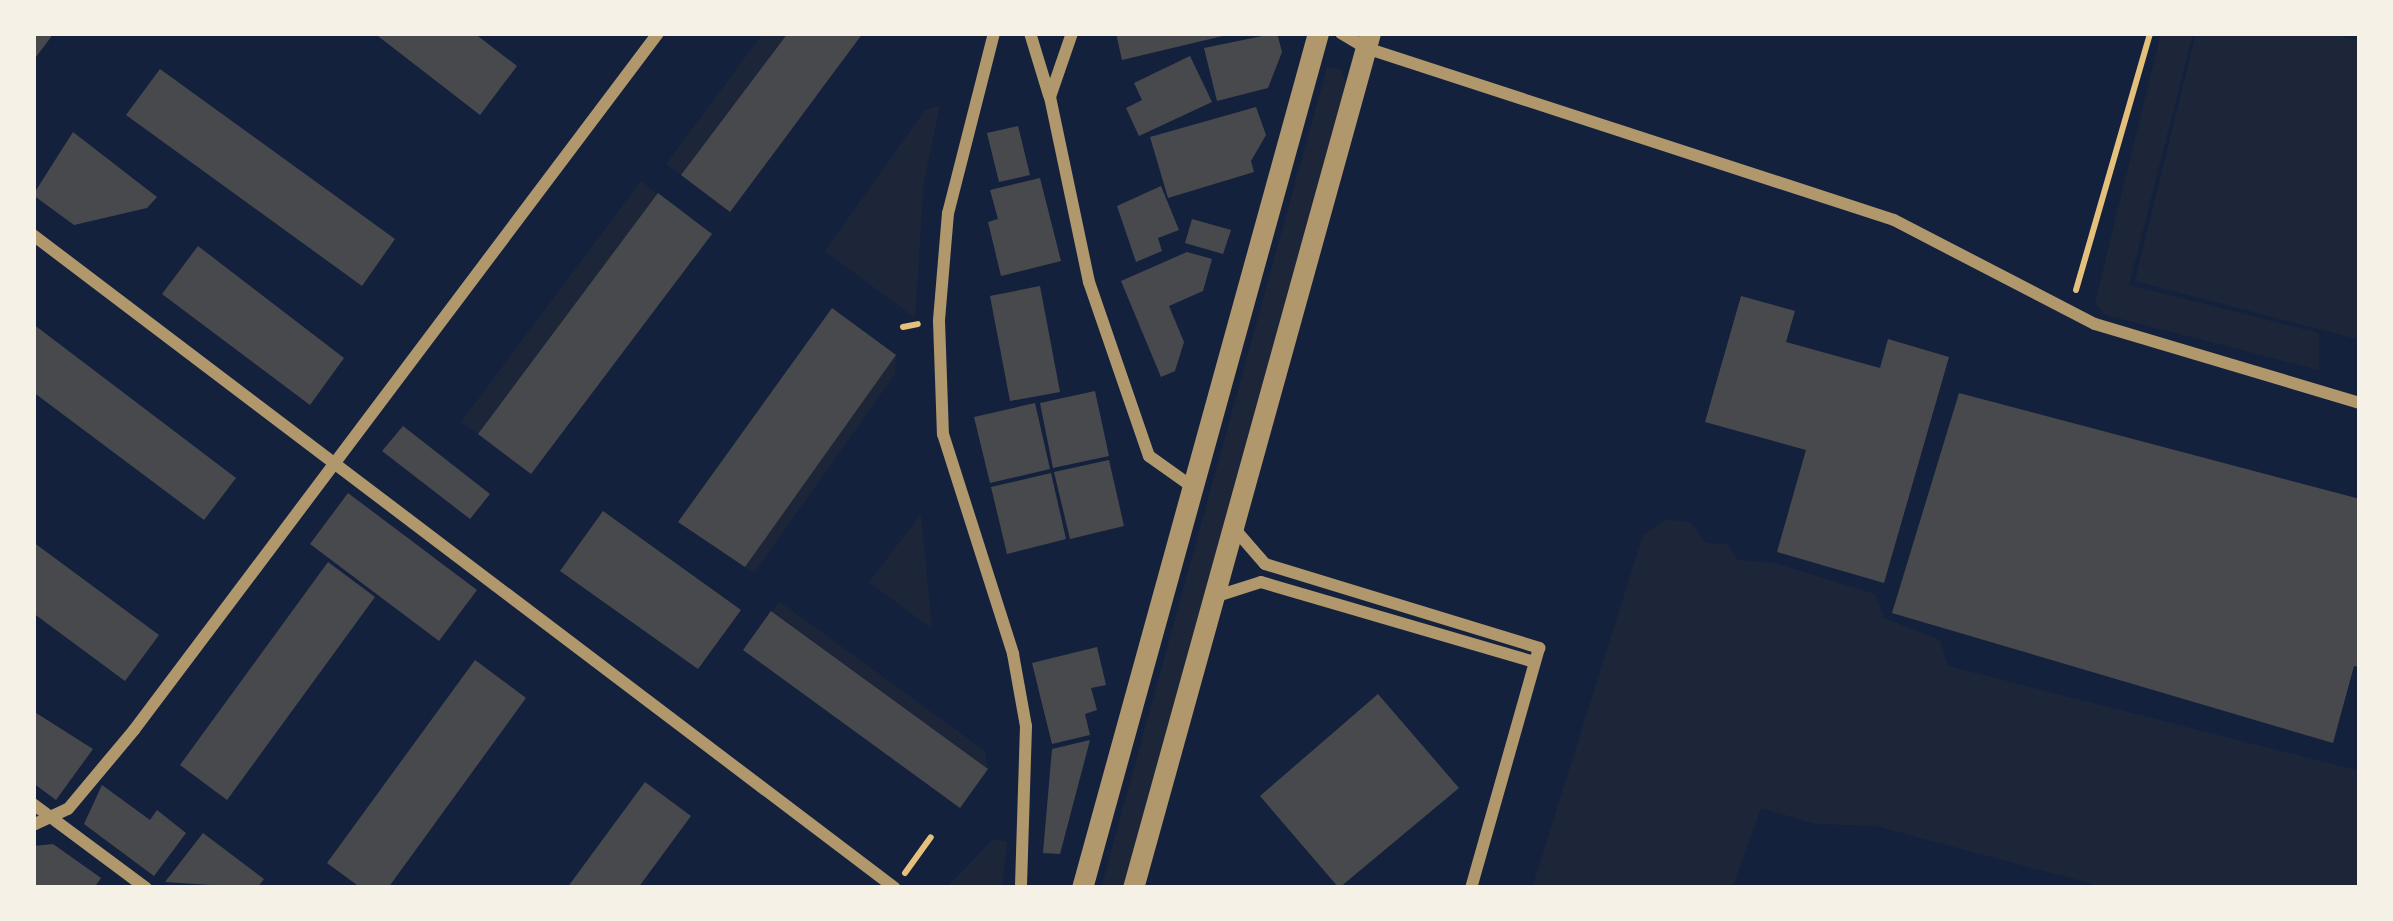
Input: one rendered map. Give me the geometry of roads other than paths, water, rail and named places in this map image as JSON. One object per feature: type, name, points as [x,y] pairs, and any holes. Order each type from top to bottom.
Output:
[{"type":"street","points":[[33,825],[68,809],[134,730],[658,33]]},
{"type":"street","points":[[994,33],[948,213],[939,321],[943,434],[1013,654],[1026,726],[1021,888]]},
{"type":"street","points":[[1030,33],[1118,375],[1149,456],[1191,486]]},
{"type":"street","points":[[1050,97],[1072,33]]},
{"type":"street","points":[[1082,888],[1318,33]]},
{"type":"street","points":[[1341,33],[1894,220],[2070,311],[2360,403]]},
{"type":"street","points":[[1132,888],[1368,40]]},
{"type":"street","points":[[33,235],[894,888]]},
{"type":"street","points":[[1232,526],[1265,565],[1537,655]]},
{"type":"street","points":[[1213,597],[1261,582],[1537,655]]},
{"type":"street","points":[[1472,888],[1537,655]]},
{"type":"street","points":[[33,803],[146,888]]}]
